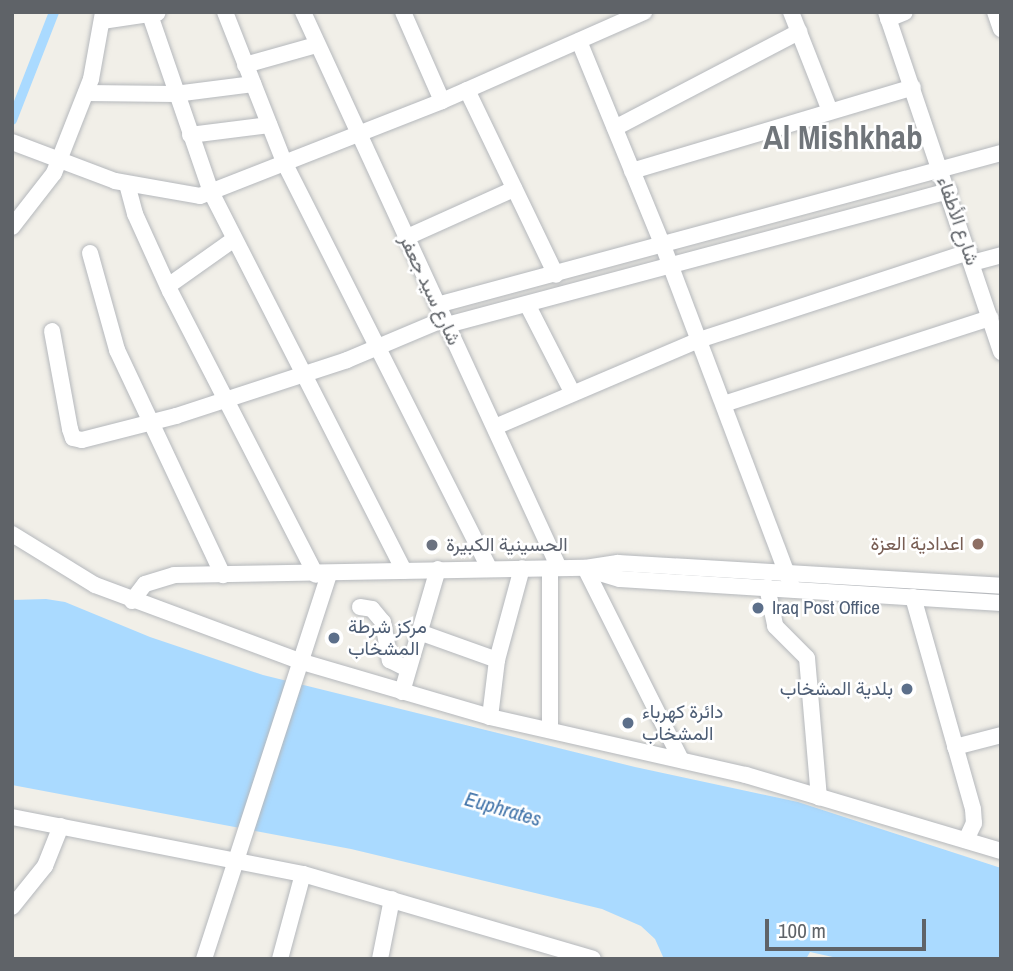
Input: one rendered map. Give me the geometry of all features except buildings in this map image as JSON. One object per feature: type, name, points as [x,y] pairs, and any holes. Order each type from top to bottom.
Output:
[{"type":"street","points":[[225,12],[285,164],[378,349],[451,484],[489,568]]},
{"type":"street","name":"شارع سيد جعفر","points":[[303,12],[357,135],[495,427],[555,568]]},
{"type":"street","points":[[403,12],[442,101]]},
{"type":"street","points":[[12,142],[58,162],[127,184],[167,193],[211,192],[442,101],[579,41],[607,20],[644,12]]},
{"type":"street","points":[[791,12],[830,111]]},
{"type":"street","points":[[887,16],[905,12]]},
{"type":"street","points":[[995,12],[1001,29]]},
{"type":"street","points":[[12,228],[58,162],[86,93],[102,17],[153,14],[175,94],[211,192],[233,240],[404,571]]},
{"type":"street","name":"شارع الأطفاء","points":[[887,16],[949,191],[1001,352]]},
{"type":"street","points":[[615,128],[799,32]]},
{"type":"street","points":[[579,41],[662,243],[791,581]]},
{"type":"street","points":[[245,65],[316,45]]},
{"type":"street","points":[[86,93],[175,94],[253,84]]},
{"type":"street","points":[[632,171],[913,87]]},
{"type":"street","points":[[467,90],[556,275]]},
{"type":"street","points":[[190,135],[269,125]]},
{"type":"street","points":[[52,331],[70,429],[76,440],[150,424],[378,349],[443,317],[556,275],[662,243],[1001,153]]},
{"type":"street","points":[[127,184],[135,215],[167,286],[322,575],[297,668],[240,839],[204,959]]},
{"type":"street","points":[[405,238],[514,189]]},
{"type":"street","points":[[443,317],[527,304],[949,191]]},
{"type":"street","points":[[167,286],[233,240]]},
{"type":"street","points":[[90,253],[117,350],[223,575]]},
{"type":"street","points":[[495,427],[699,340],[971,257],[1001,255]]},
{"type":"street","points":[[527,304],[572,392]]},
{"type":"street","points":[[724,404],[990,318]]},
{"type":"street","points":[[12,534],[95,584],[297,668],[402,692],[490,717],[681,761],[819,797],[1001,851]]},
{"type":"street","points":[[132,601],[156,579],[438,569],[584,568],[618,563],[913,597],[1001,603]]},
{"type":"street","points":[[490,717],[497,660],[522,568]]},
{"type":"street","points":[[550,730],[555,568]]},
{"type":"street","points":[[584,568],[620,579],[767,587],[791,581],[1001,586]]},
{"type":"street","points":[[584,568],[681,761]]},
{"type":"street","points":[[402,692],[438,569]]},
{"type":"street","points":[[767,587],[775,626],[807,658],[819,797]]},
{"type":"street","points":[[913,597],[975,816],[966,840]]},
{"type":"street","points":[[360,607],[372,610],[383,622],[390,660],[408,669]]},
{"type":"street","points":[[419,632],[497,660]]},
{"type":"street","points":[[955,747],[1001,736]]},
{"type":"street","points":[[12,817],[303,873],[593,959]]},
{"type":"street","points":[[12,907],[45,866],[61,826]]},
{"type":"street","points":[[281,959],[303,873]]},
{"type":"street","points":[[380,959],[392,899]]},
{"type":"water","name":"Euphrates","points":[[46,599],[65,602],[150,637],[263,675],[635,767],[798,802],[1001,868],[1001,959],[842,959],[810,952],[806,959],[664,959],[655,939],[641,926],[602,909],[351,849],[12,785],[12,600]]},
{"type":"waterway","points":[[12,120],[54,12]]},
{"type":"place","name":"اعدادية العزة","points":[[978,544]]},
{"type":"place","name":"الحسينية الكبيرة","points":[[432,545]]},
{"type":"place","name":"Iraq Post Office","points":[[758,608]]},
{"type":"place","name":"مركز شرطة المشخاب","points":[[334,638]]},
{"type":"place","name":"بلدية المشخاب","points":[[907,689]]},
{"type":"place","name":"دائرة كهرباء المشخاب","points":[[628,723]]},
{"type":"district","name":"Al Mishkhab","points":[[843,138]]}]
